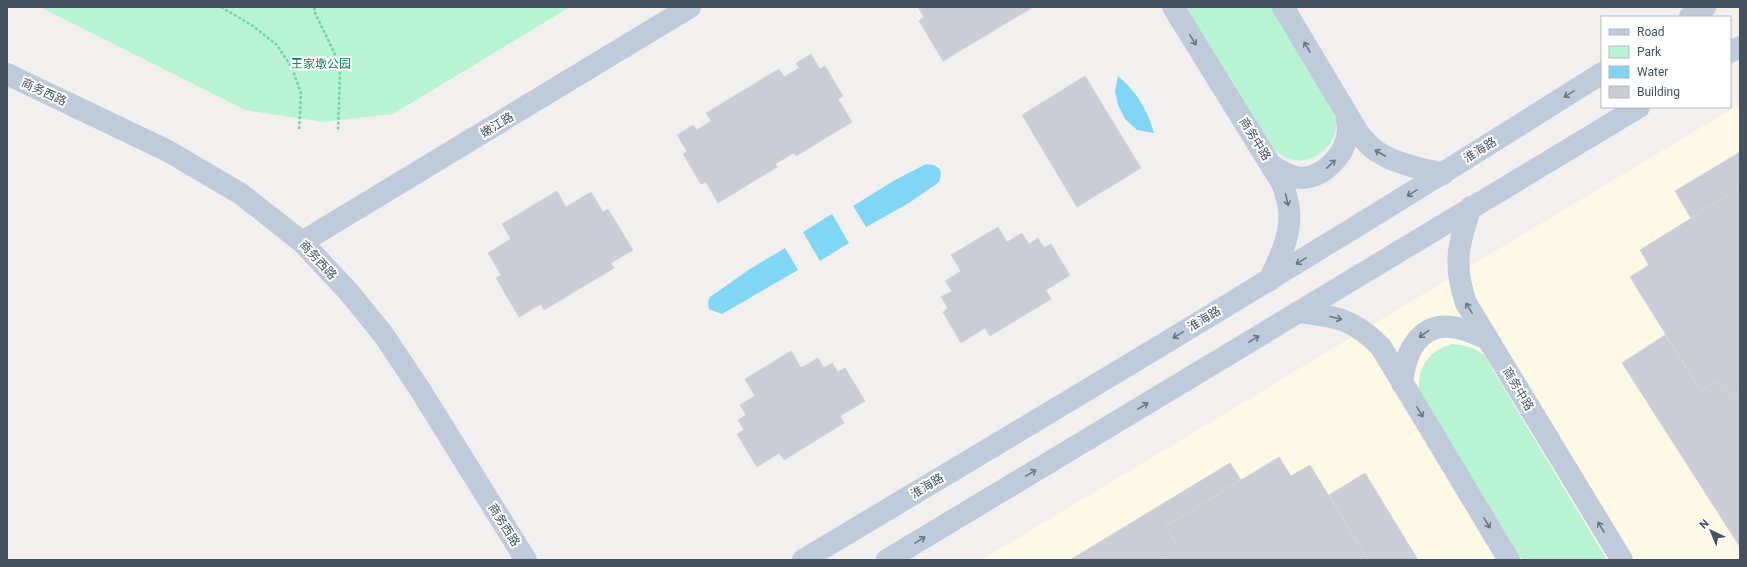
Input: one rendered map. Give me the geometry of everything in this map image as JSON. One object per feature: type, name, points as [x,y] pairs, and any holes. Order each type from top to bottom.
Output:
[{"type":"street","name":"嫩江路","points":[[302,242],[690,7]]},
{"type":"street","name":"商务中路","points":[[1173,7],[1283,185],[1289,211],[1288,231],[1282,253],[1269,281]]},
{"type":"street","points":[[1283,7],[1359,134],[1374,150],[1391,159],[1411,166],[1443,174]]},
{"type":"street","points":[[1692,16],[1705,7]]},
{"type":"street","points":[[1731,51],[1740,46]]},
{"type":"street","name":"商务西路","points":[[7,74],[168,151],[241,194],[302,242],[346,290],[383,334],[419,388],[526,560]]},
{"type":"street","name":"淮海路","points":[[803,560],[1269,281],[1443,174],[1601,74]]},
{"type":"street","points":[[887,560],[1637,108]]},
{"type":"street","points":[[1271,165],[1287,175],[1302,178],[1315,175],[1330,165],[1340,153],[1347,138],[1348,128],[1345,111]]},
{"type":"street","name":"商务中路","points":[[1471,207],[1460,245],[1458,264],[1459,283],[1466,303],[1622,560]]},
{"type":"street","points":[[1298,312],[1324,315],[1347,321],[1367,333],[1381,347],[1509,560]]},
{"type":"street","points":[[1402,383],[1404,366],[1410,350],[1421,336],[1434,328],[1451,326],[1466,330],[1487,339]]},
{"type":"path","points":[[221,7],[253,26],[277,44],[292,68],[301,93],[299,131]]},
{"type":"path","points":[[314,7],[315,13],[334,52],[340,73],[338,132]]},
{"type":"shaded area","points":[[1740,104],[1740,560],[981,560]]},
{"type":"green space","name":"王家墩公园","points":[[40,7],[570,7],[393,114],[323,122],[245,110]]},
{"type":"green space","points":[[1185,7],[1271,7],[1325,94],[1333,110],[1336,126],[1334,137],[1323,151],[1313,157],[1302,160],[1291,160],[1277,152],[1269,144]]},
{"type":"green space","points":[[1452,344],[1469,347],[1484,355],[1607,560],[1522,560],[1419,391],[1420,375],[1426,361],[1437,351]]},
{"type":"water","points":[[1118,76],[1131,88],[1145,109],[1154,133],[1137,130],[1125,119],[1118,105],[1115,91]]},
{"type":"water","points":[[926,164],[934,165],[940,169],[941,175],[939,182],[909,203],[866,227],[853,206],[895,180]]},
{"type":"water","points":[[832,214],[849,243],[820,261],[803,232]]},
{"type":"water","points":[[785,248],[798,270],[722,314],[709,309],[708,302],[710,297],[750,269]]},
{"type":"building","points":[[918,7],[1033,7],[943,61],[919,21],[924,17]]},
{"type":"building","points":[[811,54],[820,69],[825,66],[843,96],[838,99],[852,122],[796,156],[794,153],[775,164],[777,167],[718,203],[706,182],[701,184],[683,154],[687,151],[677,135],[693,125],[697,130],[711,121],[706,113],[779,69],[784,77],[799,68],[796,63]]},
{"type":"building","points":[[1085,76],[1141,168],[1077,207],[1022,115]]},
{"type":"building","points":[[1740,152],[1740,188],[1691,218],[1675,191]]},
{"type":"building","points":[[1740,188],[1740,391],[1729,398],[1718,380],[1701,391],[1630,277],[1649,265],[1640,250]]},
{"type":"building","points":[[557,191],[566,207],[591,192],[603,212],[608,209],[633,250],[611,263],[614,268],[544,310],[541,304],[519,317],[496,278],[501,275],[488,253],[511,239],[502,224]]},
{"type":"building","points":[[998,227],[1007,242],[1022,233],[1029,244],[1038,238],[1044,248],[1051,244],[1070,275],[1046,290],[1051,299],[990,336],[985,328],[961,343],[943,312],[948,308],[941,297],[952,291],[945,281],[961,271],[951,255]]},
{"type":"building","points":[[1665,335],[1701,391],[1718,380],[1729,398],[1740,391],[1740,547],[1622,363]]},
{"type":"building","points":[[791,351],[801,368],[818,358],[824,368],[832,363],[838,372],[845,368],[865,401],[840,416],[844,423],[784,460],[779,453],[757,467],[737,434],[744,430],[738,420],[746,415],[740,405],[755,396],[745,379]]},
{"type":"building","points":[[1279,457],[1291,476],[1310,465],[1368,560],[1165,560],[1161,553],[1176,543],[1166,526]]},
{"type":"building","points":[[1230,463],[1241,480],[1166,526],[1176,543],[1161,553],[1165,560],[1070,560]]},
{"type":"building","points":[[1365,473],[1418,560],[1368,560],[1329,495]]}]
